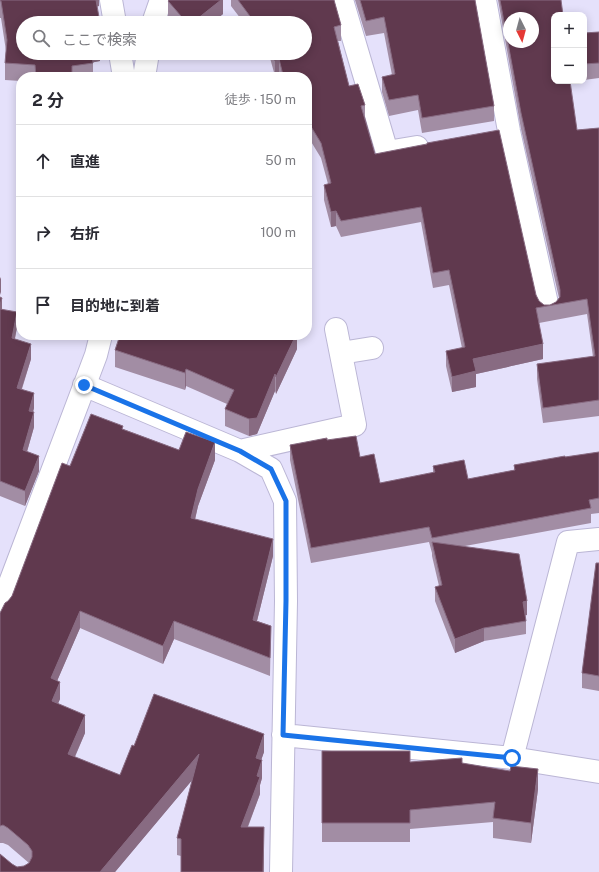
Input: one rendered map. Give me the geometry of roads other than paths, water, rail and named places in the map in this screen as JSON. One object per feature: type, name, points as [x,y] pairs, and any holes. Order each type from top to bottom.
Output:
[{"type":"street","points":[[111,0],[114,16]]},
{"type":"street","points":[[155,16],[161,0]]},
{"type":"street","points":[[342,0],[387,152],[433,144]]},
{"type":"street","points":[[485,0],[501,133],[548,308]]},
{"type":"street","points":[[121,60],[123,72]]},
{"type":"street","points":[[145,72],[147,60]]},
{"type":"street","points":[[240,451],[355,425],[336,329]]},
{"type":"street","points":[[0,610],[96,355],[100,340]]},
{"type":"street","points":[[341,353],[372,348]]},
{"type":"street","points":[[84,385],[240,451],[271,469],[286,501],[286,601],[281,872]]},
{"type":"street","points":[[512,758],[568,542],[599,539]]},
{"type":"street","points":[[283,735],[512,758],[599,772]]}]
